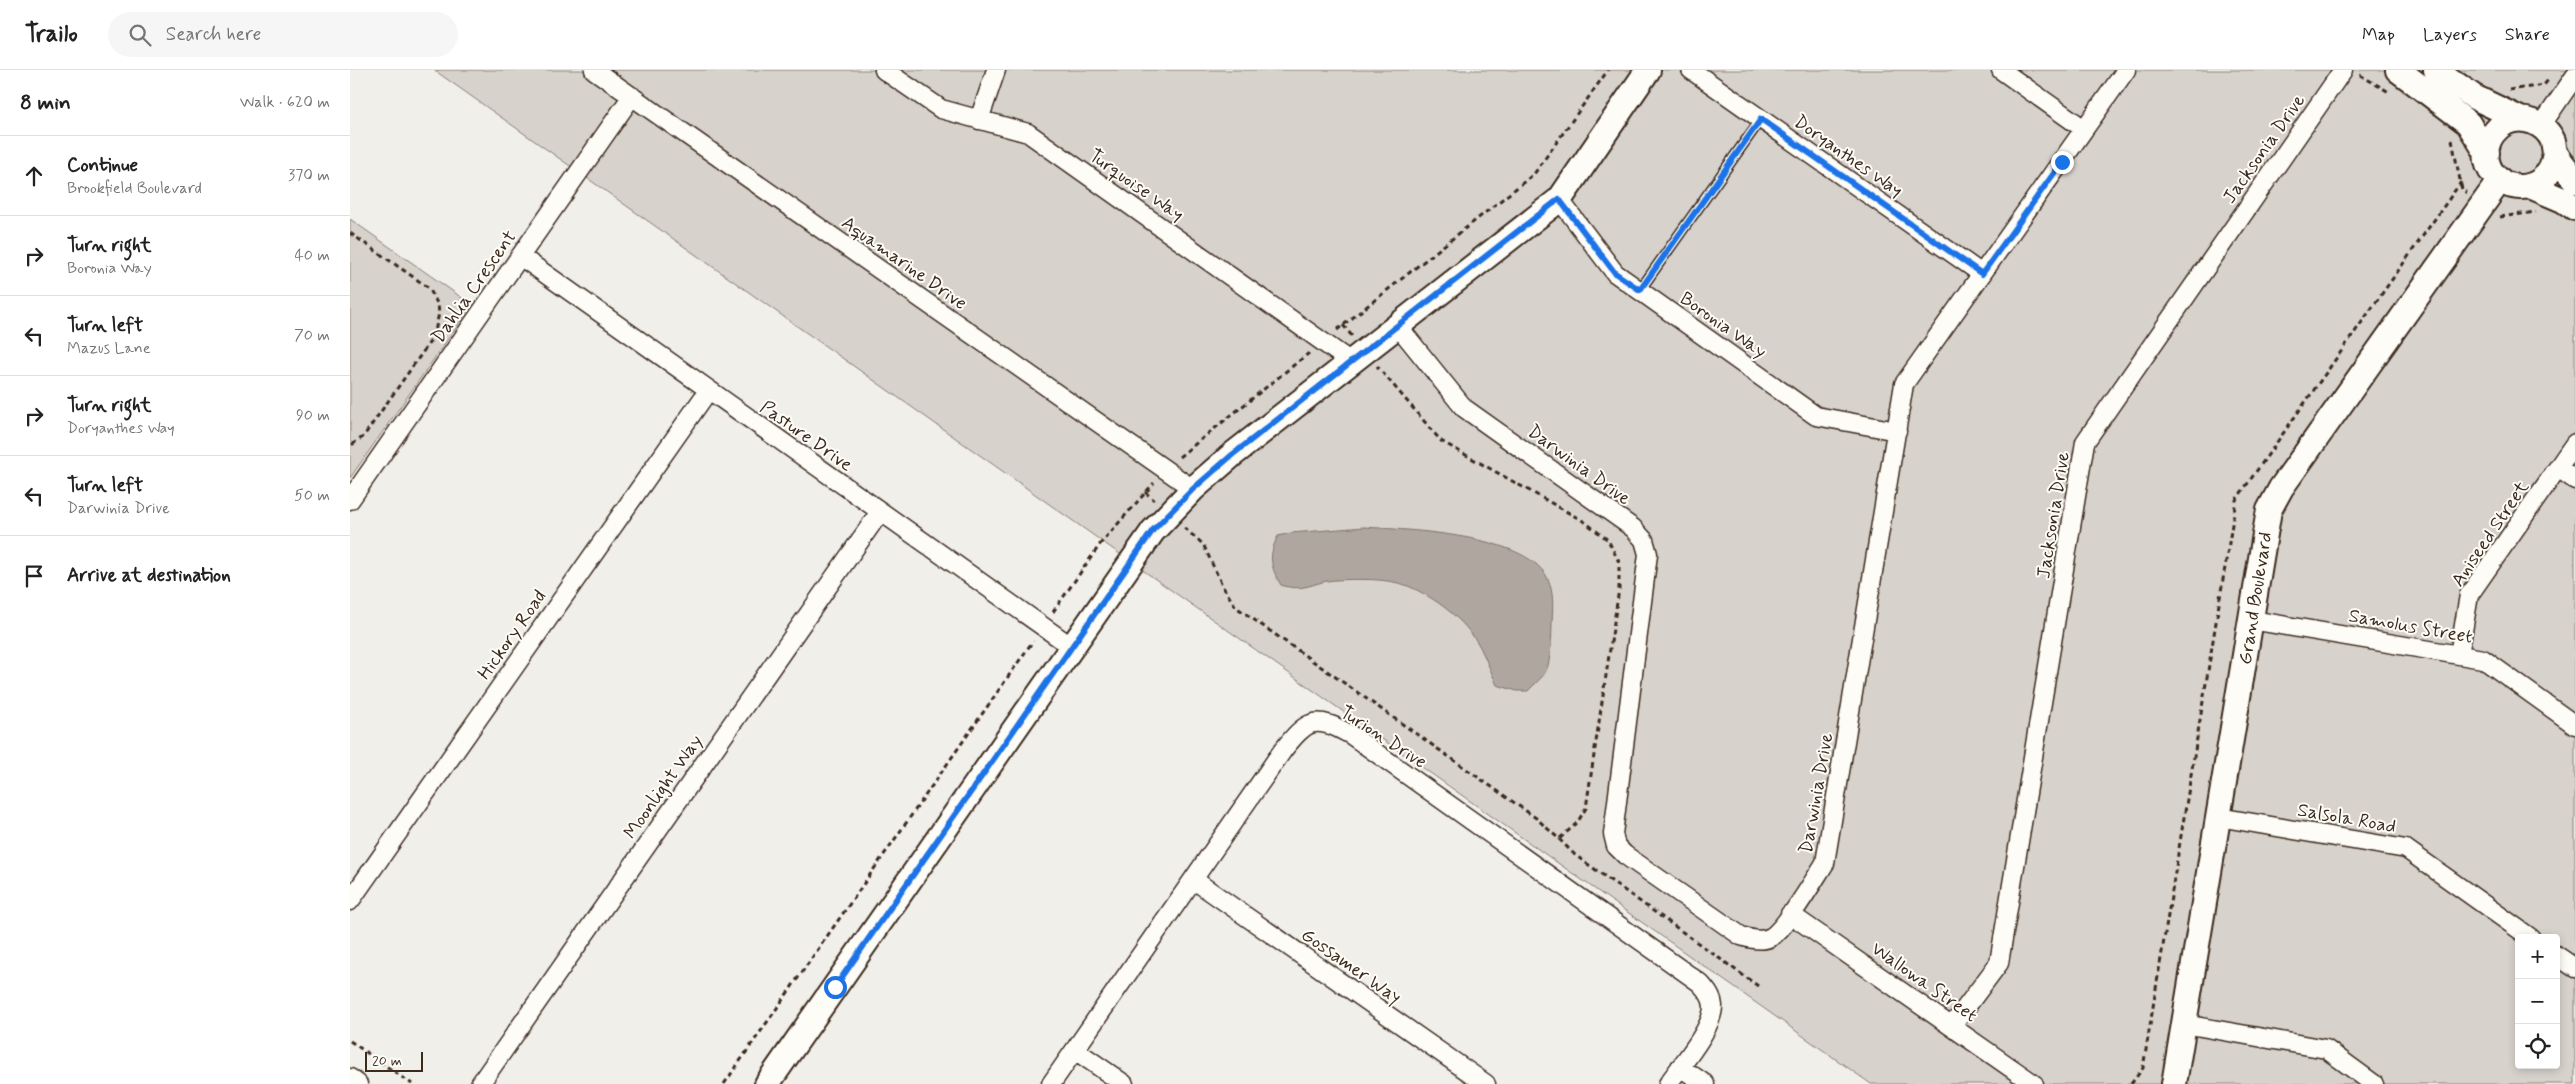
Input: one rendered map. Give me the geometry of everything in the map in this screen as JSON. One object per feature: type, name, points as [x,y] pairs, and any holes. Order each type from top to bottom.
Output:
[{"type":"street","name":"Aquamarine Drive","points":[[594,70],[1193,489]]},
{"type":"street","name":"Turquoise Way","points":[[884,70],[940,109],[1028,133],[1323,341],[1358,357]]},
{"type":"street","points":[[979,120],[996,70]]},
{"type":"street","points":[[767,1084],[1153,530],[1193,489],[1559,199],[1648,70]]},
{"type":"street","name":"Doryanthes Way","points":[[1691,70],[1982,274]]},
{"type":"street","points":[[2001,70],[2084,129]]},
{"type":"street","name":"Darwinia Drive","points":[[1398,326],[1464,408],[1633,528],[1644,540],[1648,554],[1613,834],[1616,846],[1625,855],[1741,936],[1760,940],[1771,937],[1790,914],[1825,863],[1904,384],[2126,70]]},
{"type":"street","name":"Jacksonia Drive","points":[[1952,1026],[1999,963],[2085,442],[2343,70]]},
{"type":"street","points":[[2398,70],[2468,123],[2487,153]]},
{"type":"street","points":[[2436,70],[2474,97],[2530,122],[2553,142],[2555,152],[2575,180]]},
{"type":"street","points":[[2555,152],[2551,169],[2546,177],[2530,186],[2514,187],[2500,180],[2489,166],[2487,153],[2490,138],[2496,131],[2511,121],[2530,122],[2575,76]]},
{"type":"street","name":"Dahlia Crescent","points":[[350,500],[632,96]]},
{"type":"street","name":"Grand Boulevard","points":[[2174,1084],[2269,510],[2281,488],[2500,180]]},
{"type":"street","points":[[2530,186],[2563,200],[2575,208]]},
{"type":"street","name":"Boronia Way","points":[[1559,199],[1615,273],[1816,416],[1897,431]]},
{"type":"street","name":"Pasture Drive","points":[[520,256],[1072,647]]},
{"type":"street","name":"Hickory Road","points":[[350,901],[708,391]]},
{"type":"street","name":"Aniseed Street","points":[[2459,655],[2469,595],[2575,443]]},
{"type":"street","points":[[2558,468],[2575,480]]},
{"type":"street","name":"Moonlight Way","points":[[480,1084],[880,512]]},
{"type":"street","name":"Samolus Street","points":[[2251,620],[2483,659],[2575,725]]},
{"type":"street","name":"Turion Drive","points":[[1051,1084],[1298,732],[1309,724],[1322,722],[1334,725],[1700,983],[1709,993],[1713,1006],[1711,1018],[1668,1084]]},
{"type":"street","name":"Salsola Road","points":[[2218,817],[2406,849],[2526,934]]},
{"type":"street","name":"Gossamer Way","points":[[1194,880],[1486,1084]]},
{"type":"street","name":"Wallowa Street","points":[[1790,914],[2034,1084]]},
{"type":"street","points":[[2560,958],[2575,968]]},
{"type":"street","points":[[2184,1024],[2326,1049],[2374,1084]]},
{"type":"street","points":[[1075,1050],[1124,1084]]},
{"type":"street","points":[[1680,1066],[1705,1084]]},
{"type":"street","points":[[350,1078],[358,1084]]},
{"type":"lane","points":[[1640,290],[1761,119]]},
{"type":"path","points":[[724,1084],[1101,543],[1145,492],[1166,470],[1323,341],[1534,174],[1608,70]]},
{"type":"path","points":[[2353,70],[2374,84]]},
{"type":"path","points":[[350,233],[428,288],[438,305],[439,313],[434,336],[363,437],[350,446]]},
{"type":"path","points":[[1343,325],[1358,357],[1408,404],[1441,441],[1585,522],[1608,540],[1619,562],[1620,589],[1586,808],[1577,823],[1559,839]]},
{"type":"path","points":[[1145,492],[1168,515],[1203,544],[1223,587],[1236,607],[1536,818],[1575,855],[1758,986]]},
{"type":"path","points":[[350,1040],[412,1084]]},
{"type":"shaded area","points":[[434,70],[2575,70],[2575,1084],[1871,1084]]},
{"type":"shaded area","points":[[350,219],[465,300],[467,312],[350,478]]},
{"type":"shaded area","points":[[1364,527],[1463,537],[1515,551],[1534,563],[1547,577],[1552,599],[1550,654],[1548,667],[1543,676],[1528,691],[1517,691],[1497,685],[1480,647],[1458,619],[1439,603],[1419,591],[1400,583],[1363,579],[1328,581],[1297,588],[1281,585],[1274,572],[1272,561],[1273,549],[1278,536],[1291,533]]},
{"type":"route","points":[[835,987],[1153,530],[1193,489],[1232,455],[1559,199],[1615,273],[1640,290],[1761,119],[1982,274],[2062,162]]}]
